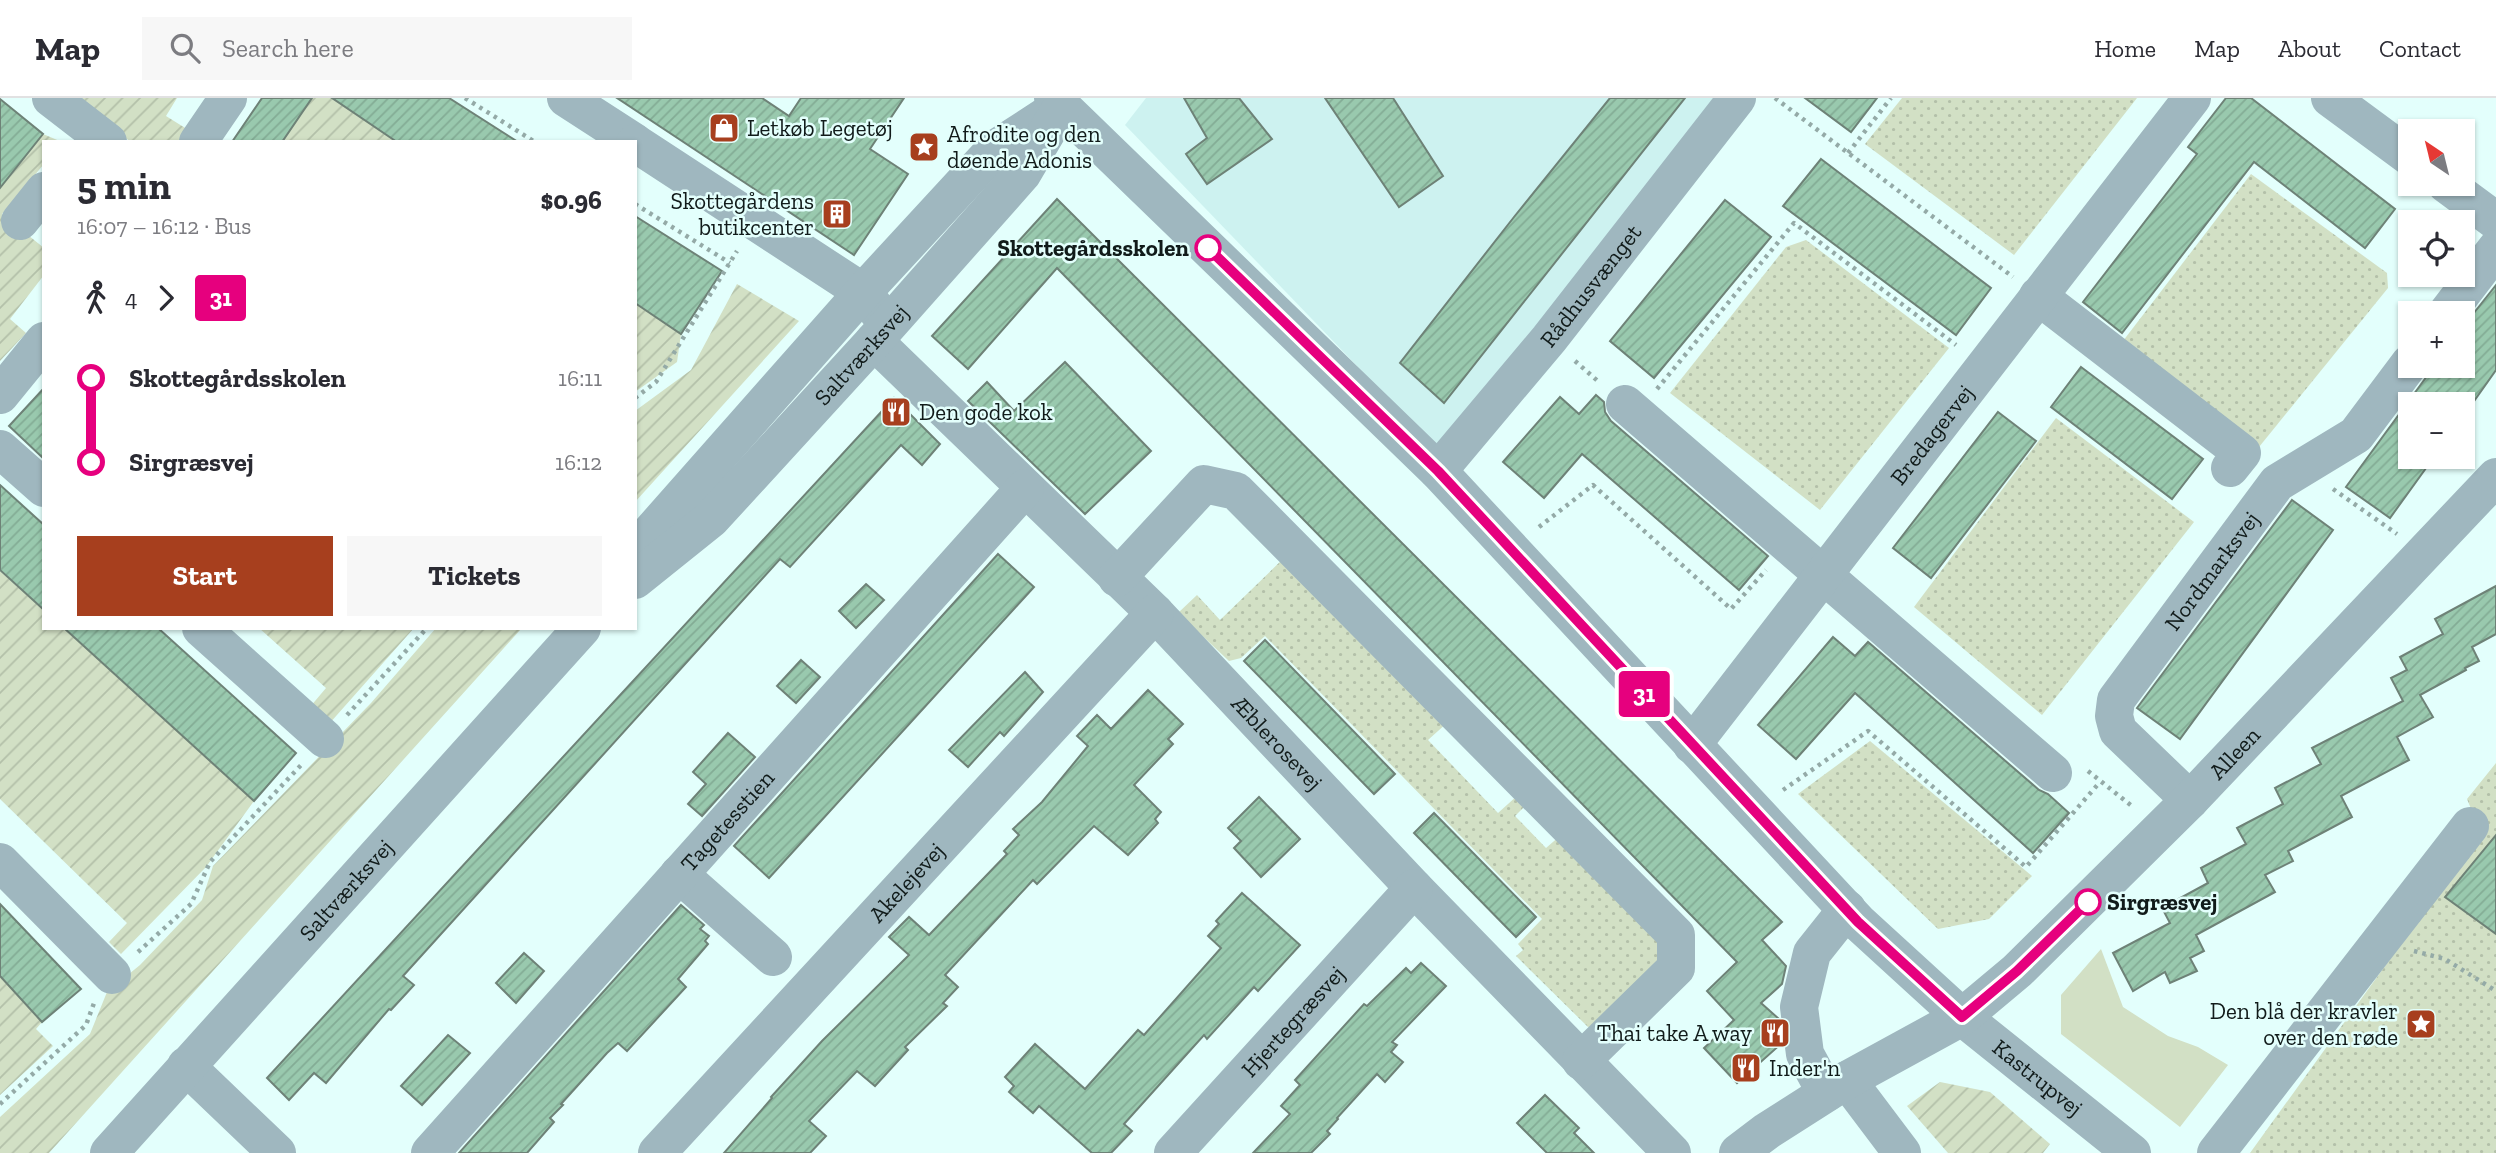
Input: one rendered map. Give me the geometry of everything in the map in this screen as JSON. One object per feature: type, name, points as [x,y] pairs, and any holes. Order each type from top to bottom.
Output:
[{"type":"street","points":[[51,98],[96,138]]},
{"type":"street","points":[[199,140],[228,98]]},
{"type":"street","points":[[566,98],[632,140]]},
{"type":"street","name":"Rådhusvænget","points":[[1438,471],[1549,338],[1737,98]]},
{"type":"street","name":"Bredagervej","points":[[1692,745],[2192,98]]},
{"type":"street","points":[[2330,98],[2398,148]]},
{"type":"street","name":"Saltværksvej","points":[[637,548],[863,292],[995,149],[1061,101]]},
{"type":"street","name":"Saltværksvej","points":[[637,578],[711,519],[881,333],[1022,174],[1061,101]]},
{"type":"street","name":"Kastrupvej","points":[[1061,101],[1438,471],[1847,909],[1962,1017],[2107,1146]]},
{"type":"street","points":[[637,143],[863,292]]},
{"type":"street","points":[[20,220],[42,193]]},
{"type":"street","points":[[2462,196],[2496,221]]},
{"type":"street","points":[[2456,301],[2496,249]]},
{"type":"street","name":"Æblerosevej","points":[[863,292],[881,333],[1025,488],[1155,613],[1414,888],[1672,1153]]},
{"type":"street","points":[[2038,296],[2242,453],[2231,468]]},
{"type":"street","points":[[0,395],[42,343]]},
{"type":"street","name":"Nordmarksvej","points":[[2190,800],[2119,731],[2114,716],[2116,700],[2277,483],[2356,435],[2399,378]]},
{"type":"street","points":[[1631,409],[2053,773]]},
{"type":"street","points":[[0,449],[42,486]]},
{"type":"street","name":"Alleen","points":[[1962,1017],[2017,971],[2161,830],[2496,477]]},
{"type":"street","points":[[1117,578],[1204,484],[1236,491],[1676,935],[1676,968],[1581,1061]]},
{"type":"street","name":"Tagetesstien","points":[[430,1153],[1025,488]]},
{"type":"street","name":"Akelejevej","points":[[657,1153],[1155,613]]},
{"type":"street","points":[[203,630],[325,739]]},
{"type":"street","name":"Saltværksvej","points":[[109,1153],[580,630]]},
{"type":"street","points":[[2216,1153],[2469,826]]},
{"type":"street","points":[[0,862],[112,975]]},
{"type":"street","points":[[679,874],[773,957]]},
{"type":"street","name":"Hjertegræsvej","points":[[1172,1153],[1414,888]]},
{"type":"street","points":[[1847,909],[1812,953],[1799,1007],[1805,1054],[1902,1153]]},
{"type":"street","points":[[1738,1153],[1766,1131],[1836,1087],[1962,1017]]},
{"type":"street","points":[[186,1066],[276,1153]]},
{"type":"path","points":[[466,98],[533,140]]},
{"type":"path","points":[[1775,98],[2038,296]]},
{"type":"path","points":[[1848,153],[1891,98]]},
{"type":"path","points":[[637,205],[730,263]]},
{"type":"path","points":[[637,396],[656,382],[756,221]]},
{"type":"path","points":[[1549,338],[1631,409],[1794,223],[1984,366]]},
{"type":"path","points":[[2303,468],[2424,553]]},
{"type":"path","points":[[1510,549],[1593,485],[1731,609],[1789,544]]},
{"type":"path","points":[[0,1104],[86,1025],[99,989],[191,904],[210,862],[425,630]]},
{"type":"path","points":[[1753,810],[1868,731],[2026,867],[2100,782]]},
{"type":"path","points":[[2053,773],[2071,758],[2161,830]]},
{"type":"path","points":[[2379,943],[2445,959],[2496,991]]},
{"type":"shaded area","name":"Skottegårdsskolen","points":[[1146,98],[1714,98],[1439,451],[1125,125]]},
{"type":"green space","points":[[80,98],[177,98],[166,116],[190,131],[181,140],[128,140],[77,102]]},
{"type":"green space","points":[[312,98],[335,98],[396,140],[283,140]]},
{"type":"green space","points":[[1902,98],[2137,98],[2014,255],[1865,144]]},
{"type":"green space","points":[[43,134],[57,140],[42,140],[42,166],[2,214],[42,246],[42,278],[10,319],[26,333],[0,361],[0,183],[3,185]]},
{"type":"green space","points":[[2251,174],[2387,273],[2388,288],[2259,447],[2123,341]]},
{"type":"green space","points":[[1806,240],[1949,348],[1820,510],[1670,393],[1786,247]]},
{"type":"green space","points":[[737,284],[799,321],[637,500],[637,410],[691,370]]},
{"type":"green space","points":[[637,303],[681,334],[677,362],[637,391]]},
{"type":"green space","points":[[2056,418],[2194,522],[2042,715],[1914,607]]},
{"type":"green space","points":[[1284,558],[1448,722],[1428,740],[1498,813],[1518,795],[1527,804],[1515,816],[1546,848],[1561,835],[1657,934],[1659,966],[1597,1026],[1588,1027],[1516,956],[1523,950],[1518,944],[1542,919],[1265,636],[1241,658],[1229,661],[1178,613],[1197,595],[1220,620]]},
{"type":"green space","points":[[0,571],[42,608],[42,630],[66,630],[254,801],[206,867],[121,954],[109,942],[127,923],[0,799]]},
{"type":"green space","points":[[261,630],[412,630],[329,724],[310,707],[326,688]]},
{"type":"green space","points":[[434,630],[520,630],[49,1153],[0,1153],[0,1117],[90,1034],[107,992],[140,965],[202,900],[213,866],[371,703]]},
{"type":"green space","points":[[1870,741],[2032,876],[1989,919],[1938,929],[1798,794]]},
{"type":"green space","points":[[2496,763],[2496,1153],[2250,1153],[2481,833],[2467,799]]},
{"type":"green space","points":[[2101,949],[2123,1007],[2168,1036],[2198,1047],[2228,1065],[2180,1127],[2061,1034],[2061,995]]},
{"type":"green space","points":[[0,976],[42,1022],[36,1029],[53,1046],[0,1095]]},
{"type":"green space","points":[[1940,1082],[1990,1092],[2050,1144],[2043,1153],[1948,1153],[1907,1106]]},
{"type":"building","points":[[262,98],[312,98],[283,140],[233,140]]},
{"type":"building","points":[[332,98],[449,98],[515,140],[394,140]]},
{"type":"building","name":"Skottegårdens butikcenter","points":[[617,98],[762,98],[789,116],[801,98],[904,98],[870,149],[908,174],[854,255]]},
{"type":"building","points":[[1184,98],[1239,98],[1272,139],[1207,184],[1186,154],[1207,138]]},
{"type":"building","points":[[1325,98],[1393,98],[1443,176],[1399,207]]},
{"type":"building","points":[[1610,98],[1685,98],[1444,403],[1400,363]]},
{"type":"building","points":[[1805,98],[1877,98],[1851,132]]},
{"type":"building","points":[[2226,98],[2251,98],[2395,209],[2365,248],[2254,162],[2122,333],[2083,302],[2197,154],[2188,147]]},
{"type":"building","points":[[0,99],[43,134],[0,188]]},
{"type":"building","points":[[1821,159],[1991,288],[1956,335],[1783,206]]},
{"type":"building","points":[[1057,199],[1782,922],[1762,940],[1786,966],[1782,984],[1761,1003],[1779,1019],[1782,1043],[1737,1083],[1704,1048],[1734,1020],[1707,991],[1737,962],[1057,268],[968,369],[932,336]]},
{"type":"building","points":[[1725,200],[1771,237],[1654,378],[1610,341]]},
{"type":"building","points":[[637,217],[722,271],[681,334],[637,304]]},
{"type":"building","points":[[2496,285],[2496,370],[2475,400],[2475,392],[2415,392],[2426,378],[2475,378],[2475,312]]},
{"type":"building","points":[[1065,362],[1151,451],[1085,514],[968,401],[987,382],[1014,411]]},
{"type":"building","points":[[2081,367],[2203,459],[2172,499],[2051,407]]},
{"type":"building","points":[[42,390],[42,457],[9,426]]},
{"type":"building","points":[[1596,395],[1604,402],[1605,412],[1611,421],[1768,556],[1739,590],[1582,454],[1544,498],[1503,462],[1560,397],[1579,414]]},
{"type":"building","points":[[894,398],[940,444],[922,465],[901,445],[790,567],[780,559],[403,976],[414,985],[391,1010],[389,1009],[326,1083],[314,1073],[289,1100],[267,1078]]},
{"type":"building","points":[[1998,412],[2036,441],[1931,578],[1893,548]]},
{"type":"building","points":[[2398,416],[2398,469],[2425,469],[2390,518],[2346,487]]},
{"type":"building","points":[[0,485],[42,523],[42,608],[0,570]]},
{"type":"building","points":[[2292,500],[2333,530],[2180,739],[2137,708]]},
{"type":"building","points":[[998,554],[1034,587],[769,878],[734,846]]},
{"type":"building","points":[[866,584],[884,600],[856,628],[839,611]]},
{"type":"building","points":[[2496,586],[2496,634],[2472,647],[2479,661],[2420,695],[2433,717],[2397,737],[2409,760],[2341,796],[2352,817],[2288,851],[2293,861],[2265,875],[2275,892],[2196,935],[2204,951],[2190,958],[2197,971],[2170,983],[2165,972],[2133,991],[2113,953],[2170,923],[2162,908],[2208,883],[2201,868],[2246,844],[2237,828],[2283,804],[2275,788],[2321,764],[2312,748],[2403,701],[2391,678],[2407,670],[2400,657],[2443,634],[2435,619]]},
{"type":"building","points":[[66,630],[160,630],[296,753],[254,801]]},
{"type":"building","points":[[1833,637],[1855,656],[1868,642],[2069,813],[2033,853],[1855,693],[1796,759],[1758,725]]},
{"type":"building","points":[[1265,640],[1395,774],[1374,794],[1244,661]]},
{"type":"building","points":[[801,660],[820,677],[796,703],[777,686]]},
{"type":"building","points":[[1025,672],[1043,692],[1004,736],[1000,732],[968,767],[949,750]]},
{"type":"building","points":[[1148,690],[1183,724],[1168,739],[1173,744],[1134,785],[1161,812],[1155,819],[1158,823],[1128,855],[1094,826],[1037,884],[1033,880],[945,975],[958,987],[943,1003],[947,1006],[905,1047],[908,1050],[875,1086],[857,1071],[809,1121],[826,1136],[810,1153],[724,1153],[822,1041],[909,955],[889,937],[909,917],[929,935],[1007,854],[1004,851],[1019,835],[1013,829],[1042,802],[1088,746],[1077,736],[1097,715],[1111,729]]},
{"type":"building","points":[[728,733],[755,757],[702,816],[688,804],[706,784],[693,772]]},
{"type":"building","points":[[1259,797],[1300,839],[1261,877],[1234,848],[1241,841],[1228,828]]},
{"type":"building","points":[[1434,813],[1536,917],[1516,937],[1414,833]]},
{"type":"building","points":[[2496,835],[2496,934],[2445,897]]},
{"type":"building","points":[[1242,893],[1300,945],[1258,991],[1254,987],[1207,1039],[1204,1035],[1124,1124],[1132,1131],[1111,1153],[1092,1153],[1039,1106],[1033,1113],[1009,1092],[1014,1086],[1005,1077],[1035,1044],[1085,1089],[1138,1030],[1144,1035],[1221,948],[1208,936],[1219,924],[1216,921]]},
{"type":"building","points":[[0,904],[81,989],[42,1022],[0,976]]},
{"type":"building","points":[[681,905],[704,925],[700,929],[709,936],[705,941],[708,944],[678,979],[686,987],[627,1051],[618,1043],[607,1053],[561,1104],[563,1105],[550,1118],[554,1122],[527,1153],[459,1153]]},
{"type":"building","points":[[524,953],[544,971],[516,1003],[496,983]]},
{"type":"building","points":[[1421,963],[1446,986],[1392,1042],[1397,1045],[1391,1052],[1403,1062],[1385,1082],[1377,1074],[1337,1118],[1327,1131],[1330,1134],[1311,1153],[1253,1153],[1290,1114],[1281,1106],[1300,1085],[1295,1080],[1364,1004],[1367,1006],[1406,968],[1411,973]]},
{"type":"building","points":[[448,1035],[470,1053],[422,1105],[401,1086]]},
{"type":"building","points":[[1545,1095],[1579,1128],[1574,1133],[1594,1153],[1547,1153],[1517,1123]]},
{"type":"bus line","name":"31","points":[[1208,248],[1438,471],[1858,922],[1962,1017],[2017,971],[2088,902]]},
{"type":"place","name":"Letkøb Legetøj","points":[[724,128]]},
{"type":"place","name":"Afrodite og den døende Adonis","points":[[924,147]]},
{"type":"place","name":"Skottegårdens butikcenter","points":[[837,214]]},
{"type":"place","name":"Skottegårdsskolen","points":[[1208,248]]},
{"type":"place","name":"Den gode kok","points":[[896,412]]},
{"type":"place","name":"Sirgræsvej","points":[[2088,902]]},
{"type":"place","name":"Den blå der kravler over den røde","points":[[2421,1024]]},
{"type":"place","name":"Thai take A way","points":[[1775,1033]]},
{"type":"place","name":"Inder'n","points":[[1746,1068]]}]
